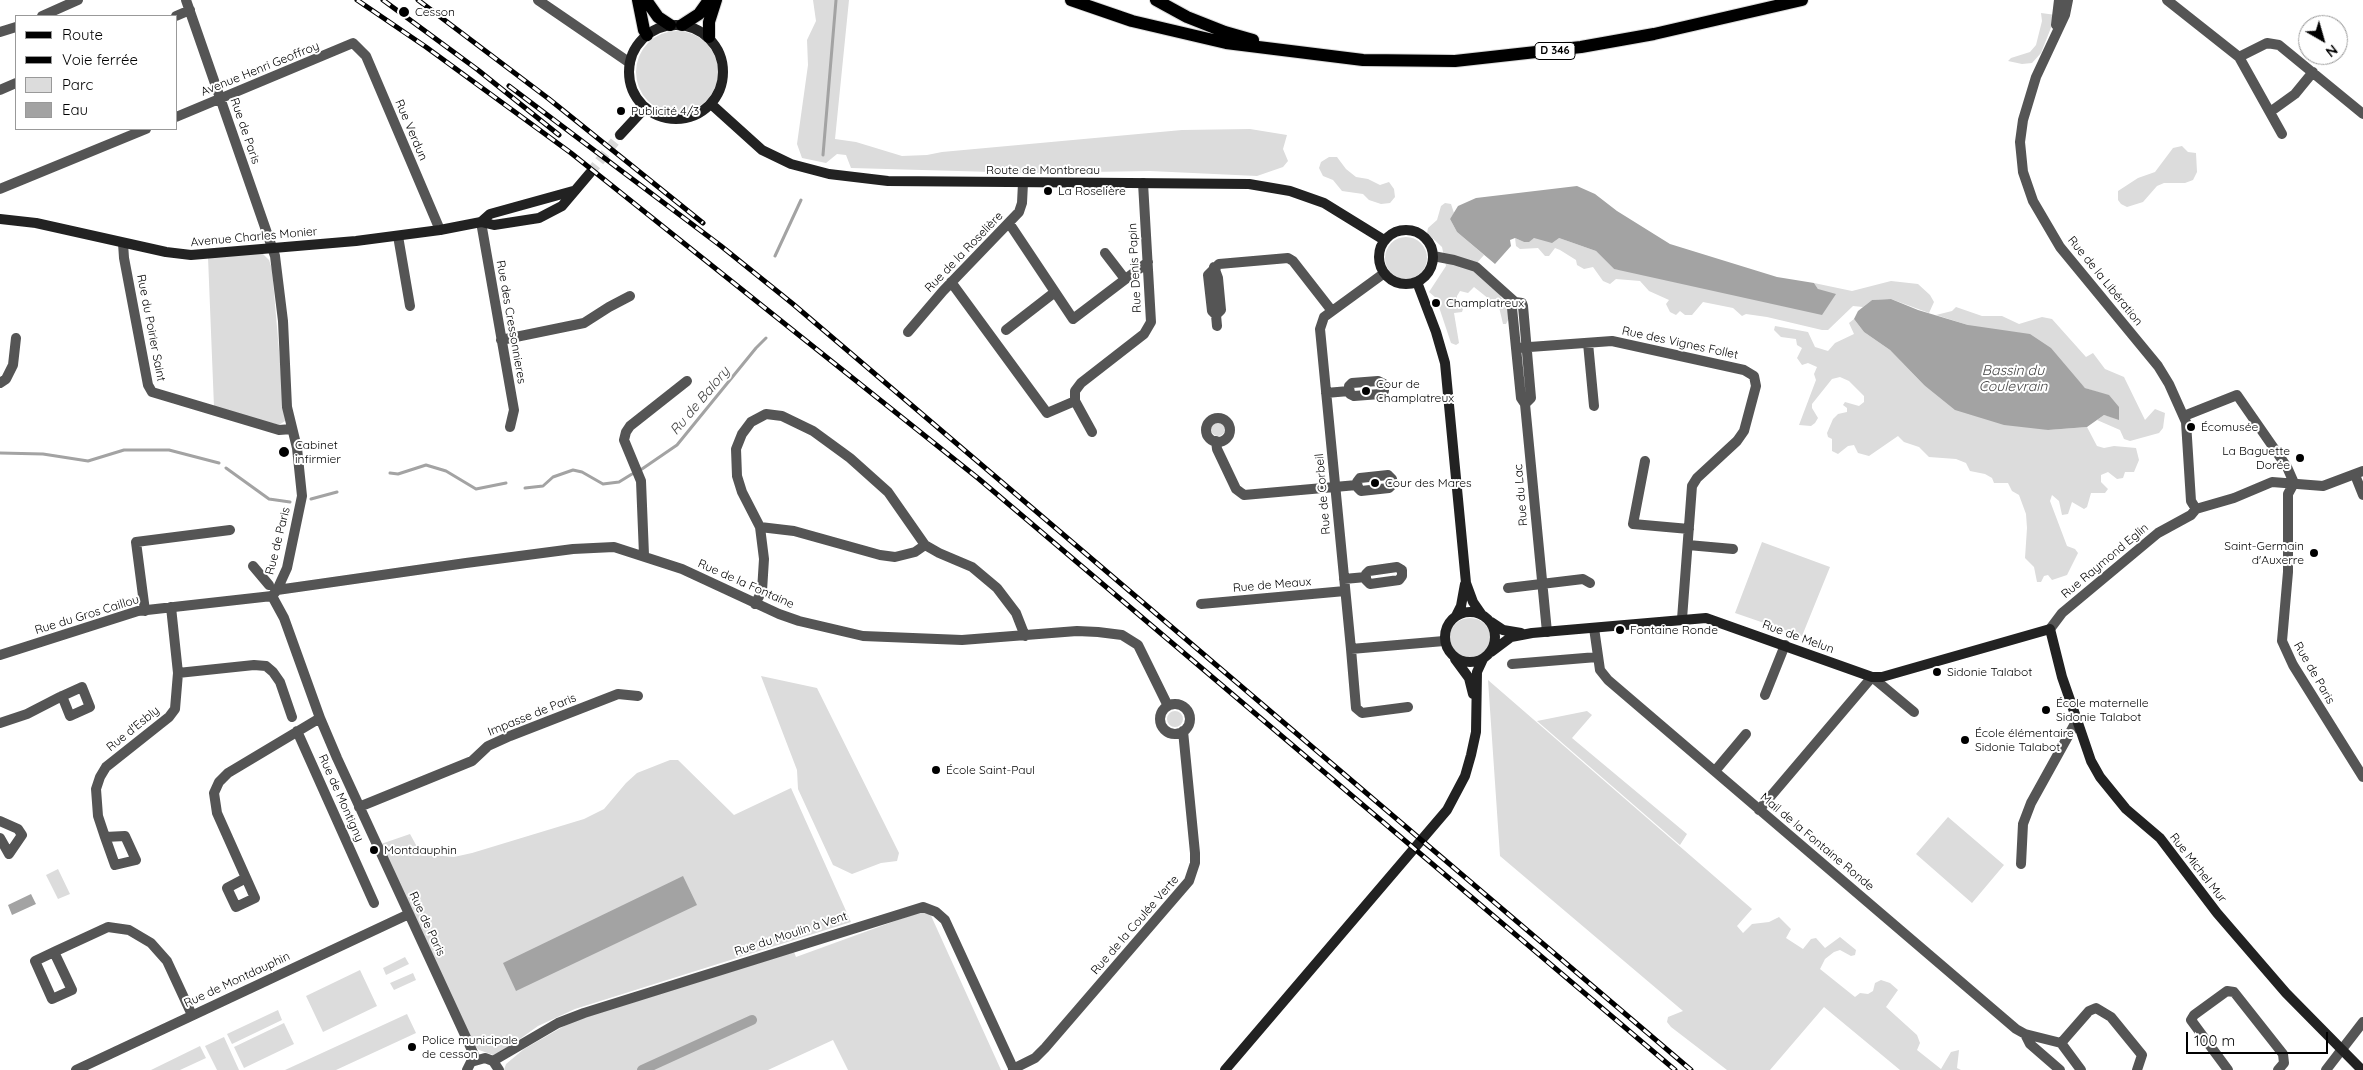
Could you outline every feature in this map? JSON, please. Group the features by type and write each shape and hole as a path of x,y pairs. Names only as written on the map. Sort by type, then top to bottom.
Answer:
{"main road":[{"path":"638,0 644,30 647,35"},
{"path":"646,0 658,17 676,25 699,14 709,0"},
{"path":"709,37 709,22 716,0"},
{"name":"D 346","path":"1071,0 1132,21 1226,43 1363,60 1446,61 1516,56 1581,47 1654,34 1802,0"},
{"path":"1156,0 1187,17 1225,32 1304,53"}],"street":[{"path":"44,15 78,0"},
{"name":"Rue de Paris","path":"186,0 275,256 282,313 287,407 299,460 302,496 287,568 273,590 320,718 359,807 476,1059"},
{"path":"538,0 630,63"},
{"path":"2055,36 2059,0"},
{"name":"Rue de la Libération","path":"2068,0 2065,15 2036,77 2021,132 2021,159 2028,187 2039,213 2060,247 2158,366 2184,416 2187,431 2191,501 2196,509"},
{"path":"2167,0 2240,57 2282,134"},
{"path":"178,15 190,10"},
{"path":"676,25 696,29 709,37 718,49 723,63 724,78 720,92 711,104 700,113 686,118 672,119 657,116 645,108 631,87 629,75 633,52 647,35 676,25"},
{"path":"0,32 15,27"},
{"name":"Avenue Henri Geoffroy","path":"178,115 352,43"},
{"name":"Rue Verdun","path":"352,43 366,56 440,230"},
{"path":"2240,57 2267,43 2279,45 2363,114"},
{"path":"2270,112 2296,94 2313,72"},
{"path":"0,90 15,83"},
{"name":"Route de Montbreau","path":"711,104 762,150 791,164 829,174 888,181 1249,184 1290,191 1324,203 1384,240"},
{"path":"620,135 645,108"},
{"path":"0,188 144,130"},
{"name":"Avenue Charles Monier","path":"0,219 36,223 123,243 191,255 398,236 481,222 494,225 539,218 562,206 590,172"},
{"name":"Rue de la Roselière","path":"908,332 951,282 1019,212 1022,203 1023,183"},
{"name":"Rue Denis Papin","path":"1075,400 1075,392 1081,383 1144,334 1151,322 1143,183"},
{"name":"Avenue Charles Monier","path":"481,222 490,214 573,191"},
{"name":"Rue des Cressonnieres","path":"481,222 514,410 510,427"},
{"path":"1009,223 1072,319 1148,262"},
{"path":"1397,231 1412,231 1425,238 1432,250 1433,256 1430,269 1417,282 1402,285 1388,279 1383,274 1378,257 1384,240 1397,231"},
{"path":"398,236 410,306"},
{"name":"Rue du Poirier Saint","path":"123,243 124,258 148,385 152,392 279,430 292,429"},
{"path":"1105,253 1125,279"},
{"name":"Rue du Lac","path":"1433,256 1476,267 1515,302 1522,303 1531,398 1525,404"},
{"path":"1217,326 1216,315 1212,311 1208,274 1219,264 1288,258 1294,261 1332,312"},
{"name":"Rue de Corbeil","path":"1383,274 1324,317 1320,329 1356,708 1362,713 1408,707"},
{"path":"951,282 1047,414 1075,400 1092,432"},
{"path":"1226,1070 1438,821 1465,776 1476,732 1478,672 1495,638 1492,624 1473,602 1466,583 1444,363 1436,332 1417,282"},
{"path":"1006,330 1055,292"},
{"path":"501,340 584,323 608,307 630,296"},
{"name":"Rue du Lac","path":"1515,302 1512,308 1521,398 1525,404 1547,632"},
{"path":"0,383 6,379 13,365 16,338"},
{"name":"Rue des Vignes Follet","path":"1516,348 1612,341 1744,370 1754,376 1756,386 1744,431 1737,441 1692,486 1682,619"},
{"path":"1588,343 1594,406"},
{"path":"644,555 641,481 624,440 630,426 686,381"},
{"path":"1326,393 1349,391"},
{"path":"2184,416 2237,395 2287,467 2294,483"},
{"path":"755,604 762,591 764,559 760,527 742,492 737,476 736,449 742,434 751,422 766,414 782,416 813,431 850,458 888,492 925,545 939,554 972,567 997,588 1016,613 1025,636"},
{"path":"1216,441 1217,449 1236,489 1244,495 1357,485"},
{"path":"1645,460 1633,524 1689,529"},
{"path":"2359,473 2363,495"},
{"name":"Rue Raymond Eglin","path":"2050,628 2062,613 2158,532 2192,515 2196,509 2234,498 2272,482 2323,486 2359,473"},
{"name":"Rue de Paris","path":"2294,483 2288,494 2288,589 2282,641 2293,664 2363,776"},
{"path":"760,527 794,530 880,555 895,557 915,552 925,545"},
{"path":"145,610 136,542 230,530"},
{"path":"1688,545 1733,549"},
{"name":"Rue de la Fontaine","path":"273,590 603,546 614,547 644,555 724,587 755,604 799,621 863,636 962,640 1091,632 1128,637 1138,645 1168,706"},
{"path":"253,566 273,590"},
{"path":"1344,579 1366,577"},
{"path":"1508,588 1583,579 1590,583"},
{"path":"1466,583 1461,606 1456,616 1447,626 1444,641 1450,654 1469,678 1473,689 1476,732"},
{"name":"Rue du Gros Caillou","path":"0,655 145,610 273,590"},
{"name":"Rue de Meaux","path":"1201,604 1345,590"},
{"name":"Rue d'Esbly","path":"104,837 96,800 96,789 100,777 117,758 169,717 177,701 178,673 171,607"},
{"path":"1456,616 1469,612 1485,617"},
{"name":"Rue de Melun","path":"1485,617 1503,630 1532,633"},
{"name":"Rue de Melun","path":"1487,655 1501,642 1511,637 1532,633 1706,618 1872,677 1882,677 2050,628"},
{"name":"Mail de la Fontaine Ronde","path":"1594,628 1600,670 1608,680 2016,1029 2025,1034 2061,1043"},
{"name":"Rue Michel Mur","path":"2050,628 2062,677 2091,761 2100,777 2126,810 2160,838 2217,913 2286,993 2362,1070"},
{"path":"1351,649 1444,641"},
{"path":"1765,695 1785,645"},
{"path":"1450,654 1462,662 1470,663 1487,655"},
{"path":"1512,664 1597,657"},
{"path":"178,673 254,665 266,666 280,682 292,717"},
{"path":"1759,810 1872,677 1914,712"},
{"name":"Impasse de Paris","path":"359,807 472,761 488,746 510,736 618,694 638,696"},
{"path":"0,723 27,714 62,696"},
{"path":"1168,706 1161,714 1162,728 1170,733 1183,731"},
{"name":"Rue de la Coulée Verte","path":"1013,1069 1035,1058 1045,1048 1190,881 1195,863 1195,853 1183,731 1190,720 1188,712 1181,706 1168,706"},
{"path":"246,878 217,813 214,793 219,782 228,773 297,730 320,718"},
{"path":"2021,864 2023,824 2031,803 2071,727 2077,720"},
{"name":"Rue de Montigny","path":"297,730 374,903"},
{"path":"1715,771 1746,734"},
{"path":"0,821 18,829 22,835 10,854 0,838"},
{"name":"Rue du Moulin à Vent","path":"493,1061 558,1023 584,1013 923,907 936,912 945,920 1013,1069"},
{"name":"Rue de Montdauphin","path":"76,1070 408,914"},
{"path":"54,952 108,927 129,930 151,943 167,961 192,1015"},
{"path":"2228,1070 2191,1020 2194,1014 2227,991 2234,992 2283,1054 2284,1063 2278,1070"},
{"path":"2081,1070 2061,1043 2089,1011 2096,1008 2110,1017 2142,1055 2137,1070"},
{"path":"2326,1070 2341,1048 2363,1022"},
{"path":"2025,1034 2030,1044 2060,1070"},
{"path":"467,1070 476,1059 485,1058 493,1061 500,1070"}],"green space":[{"path":"813,0 849,0 835,139 856,142 902,156 1182,130 1250,129 1287,135 1283,149 1288,161 1283,167 1257,176 1150,171 1029,173 851,168 846,155 837,154 826,163 802,158 797,144 808,65 807,40 816,21"},
{"path":"2041,13 2056,15 2041,53 2032,63 2022,64 2008,61 2011,58 2030,52 2036,45 2042,21"},
{"path":"669,31 685,31 700,38 711,49 718,64 715,88 706,101 685,113 669,113 654,106 643,95 636,80 636,64 643,49 654,38"},
{"path":"2182,146 2188,152 2196,153 2197,172 2193,180 2185,183 2164,183 2157,186 2143,202 2127,207 2121,204 2118,200 2118,191 2138,178 2155,172 2173,148"},
{"path":"1329,157 1337,157 1346,169 1356,177 1368,179 1380,185 1389,182 1394,189 1395,197 1390,203 1381,204 1369,200 1363,194 1342,191 1333,180 1323,176 1319,168 1321,162"},
{"path":"1445,203 1451,204 1454,213 1450,219 1457,232 1484,255 1476,264 1499,293 1508,311 1508,320 1506,324 1503,324 1499,307 1474,287 1468,293 1460,291 1457,296 1457,303 1461,304 1463,309 1462,312 1454,313 1459,343 1456,345 1451,343 1436,298 1429,292 1446,266 1442,247 1427,233 1428,228 1437,220 1441,206"},
{"path":"1406,237 1421,243 1427,258 1421,273 1406,279 1391,273 1385,258 1391,243"},
{"path":"1515,238 1524,242 1534,238 1559,238 1596,251 1614,269 1818,289 1814,283 1852,291 1891,281 1918,284 1930,295 1934,302 1929,313 1891,299 1872,300 1863,307 1853,306 1828,330 1767,317 1746,314 1742,316 1733,308 1703,302 1692,315 1685,315 1680,311 1676,315 1670,312 1666,304 1669,300 1649,291 1640,281 1616,279 1610,284 1603,281 1593,267 1584,269 1577,265 1576,260 1560,250 1555,248 1549,256 1545,256 1538,248 1520,249 1516,246"},
{"path":"262,253 269,260 272,269 285,421 279,425 214,407 208,257"},
{"path":"1956,307 1982,316 2002,316 2019,324 2042,317 2052,319 2086,357 2093,353 2105,369 2124,377 2145,420 2155,409 2165,413 2163,428 2159,433 2130,441 2124,439 2120,430 2097,420 2104,415 2119,419 2109,396 2085,388 2072,374 1968,325 1936,315 1952,311"},
{"path":"1854,319 1864,332 1890,350 1924,385 2048,430 2087,427 2097,446 2104,448 2114,446 2136,448 2139,460 2134,472 2125,472 2123,478 2117,479 2108,472 2101,475 2101,482 2108,489 2105,493 2091,493 2087,507 2084,509 2072,502 2068,514 2062,515 2059,501 2052,495 2050,501 2067,546 2075,549 2078,553 2067,575 2052,580 2048,575 2044,576 2041,582 2037,582 2034,567 2025,558 2026,514 2019,495 2012,491 2008,483 1994,483 1992,478 1985,474 1970,471 1966,463 1956,459 1929,457 1919,447 1904,442 1898,436 1869,456 1858,453 1854,445 1848,446 1838,454 1832,451 1832,439 1828,437 1827,433 1833,419 1838,414 1847,412 1847,408 1843,405 1845,402 1859,406 1864,402 1864,396 1849,381 1840,377 1832,379 1812,404 1812,408 1818,418 1815,423 1811,426 1799,425 1816,380 1814,374 1817,367 1808,363 1802,365 1797,358 1802,348 1797,345 1796,339 1781,337 1774,330 1775,326 1808,332 1815,347 1828,351 1835,343 1854,334 1849,323"},
{"path":"1215,422 1221,422 1225,429 1221,436 1215,436 1211,432 1211,426"},
{"path":"1762,542 1830,567 1802,636 1735,613"},
{"path":"1474,618 1482,621 1488,627 1491,639 1488,651 1482,657 1466,660 1458,657 1452,651 1449,635 1452,627 1458,621"},
{"path":"761,676 817,688 899,853 897,861 881,863 852,874 833,865 798,789 797,770"},
{"path":"1488,680 1752,909 1737,926 1743,933 1752,924 1769,922 1779,917 1791,929 1786,938 1803,949 1811,939 1816,938 1825,948 1840,937 1856,950 1855,955 1851,956 1840,950 1834,952 1825,959 1820,969 1855,997 1860,993 1868,994 1873,991 1875,983 1881,980 1890,983 1898,990 1886,1007 1917,1035 1920,1043 1917,1050 1941,1069 1951,1052 1959,1050 1957,1068 1961,1070 1900,1070 1824,1007 1770,1070 1727,1070 1671,1027 1667,1022 1668,1017 1683,1011 1500,856"},
{"path":"1172,711 1178,711 1183,716 1181,725 1172,727 1167,722 1167,716"},
{"path":"1587,711 1592,715 1572,738 1687,834 1680,845 1537,721"},
{"path":"670,760 678,760 734,815 791,788 851,922 575,1009 538,1026 496,1056 479,1050 474,1045 381,844 410,834 421,854 454,857 472,853 584,819 604,809 637,773"},
{"path":"1948,817 2004,865 1972,903 1916,854"},
{"path":"58,869 70,894 58,899 46,875"},
{"path":"928,909 1001,1070 848,1070 833,1040 768,1070 504,1070 506,1064 524,1049 573,1021 794,952 796,957"},
{"path":"405,957 409,964 386,975 383,968"},
{"path":"360,970 377,1006 323,1032 306,996"},
{"path":"413,973 416,980 394,990 390,983"},
{"path":"278,1010 282,1020 232,1044 227,1034"},
{"path":"407,1014 416,1033 336,1070 285,1070"},
{"path":"284,1023 294,1044 244,1068 234,1047"},
{"path":"224,1037 239,1070 217,1070 205,1046"},
{"path":"200,1046 206,1058 180,1070 151,1070"}],"water":[{"path":"1577,186 1595,194 1617,211 1670,244 1777,277 1814,283 1818,289 1836,294 1822,315 1614,269 1596,251 1559,238 1552,243 1534,238 1529,242 1515,238 1510,240 1511,246 1495,264 1457,232 1450,219 1458,206 1476,198"},
{"name":"Bassin du Coulevrain","path":"1891,299 1918,310 1968,325 2030,334 2051,348 2085,388 2109,395 2119,407 2119,420 2104,415 2087,427 2048,430 2004,425 1955,410 1924,385 1890,350 1864,332 1854,319 1858,311 1872,300"},
{"path":"683,876 697,905 516,991 503,963"},
{"path":"31,894 36,904 12,915 8,905"}],"waterway":[{"name":"Ru de Balory","path":"823,155 836,0"},
{"name":"Ru de Balory","path":"775,256 801,200"},
{"name":"Ru de Balory","path":"642,469 677,445 766,338"},
{"name":"Ru de Balory","path":"0,453 43,454 88,461 124,450 169,450 219,463"},
{"name":"Ru de Balory","path":"390,473 398,474 426,465 446,471 476,489 506,483"},
{"name":"Ru de Balory","path":"226,468 269,499 290,502"},
{"name":"Ru de Balory","path":"525,488 543,486 553,477 573,470 582,472 603,484 619,482 632,474"},
{"name":"Ru de Balory","path":"311,499 337,492"},
{"path":"642,1070 752,1020"}],"tunnel":[{"path":"590,173 620,135"}],"railway":[{"path":"357,0 426,47 571,153 979,479 1675,1070"},
{"path":"383,0 478,70 559,135"},
{"path":"418,0 549,99 703,223"},
{"path":"509,86 721,246 793,304 1691,1070"}],"place":[{"name":"Cesson","path":"404,12"},
{"name":"Publicité 4/3","path":"621,111"},
{"name":"La Roselière","path":"1048,191"},
{"name":"Champlatreux","path":"1436,303"},
{"name":"Cour de Champlatreux","path":"1366,391"},
{"name":"Écomusée","path":"2191,427"},
{"name":"Cabinet infirmier","path":"284,452"},
{"name":"La Baguette Dorée","path":"2300,458"},
{"name":"Cour des Mares","path":"1375,483"},
{"name":"Saint-Germain d'Auxerre","path":"2314,553"},
{"name":"Fontaine Ronde","path":"1620,630"},
{"name":"Sidonie Talabot","path":"1937,672"},
{"name":"École maternelle Sidonie Talabot","path":"2046,710"},
{"name":"École élémentaire Sidonie Talabot","path":"1965,740"},
{"name":"École Saint-Paul","path":"936,770"},
{"name":"Montdauphin","path":"374,850"},
{"name":"Police municipale de cesson","path":"412,1047"}]}
